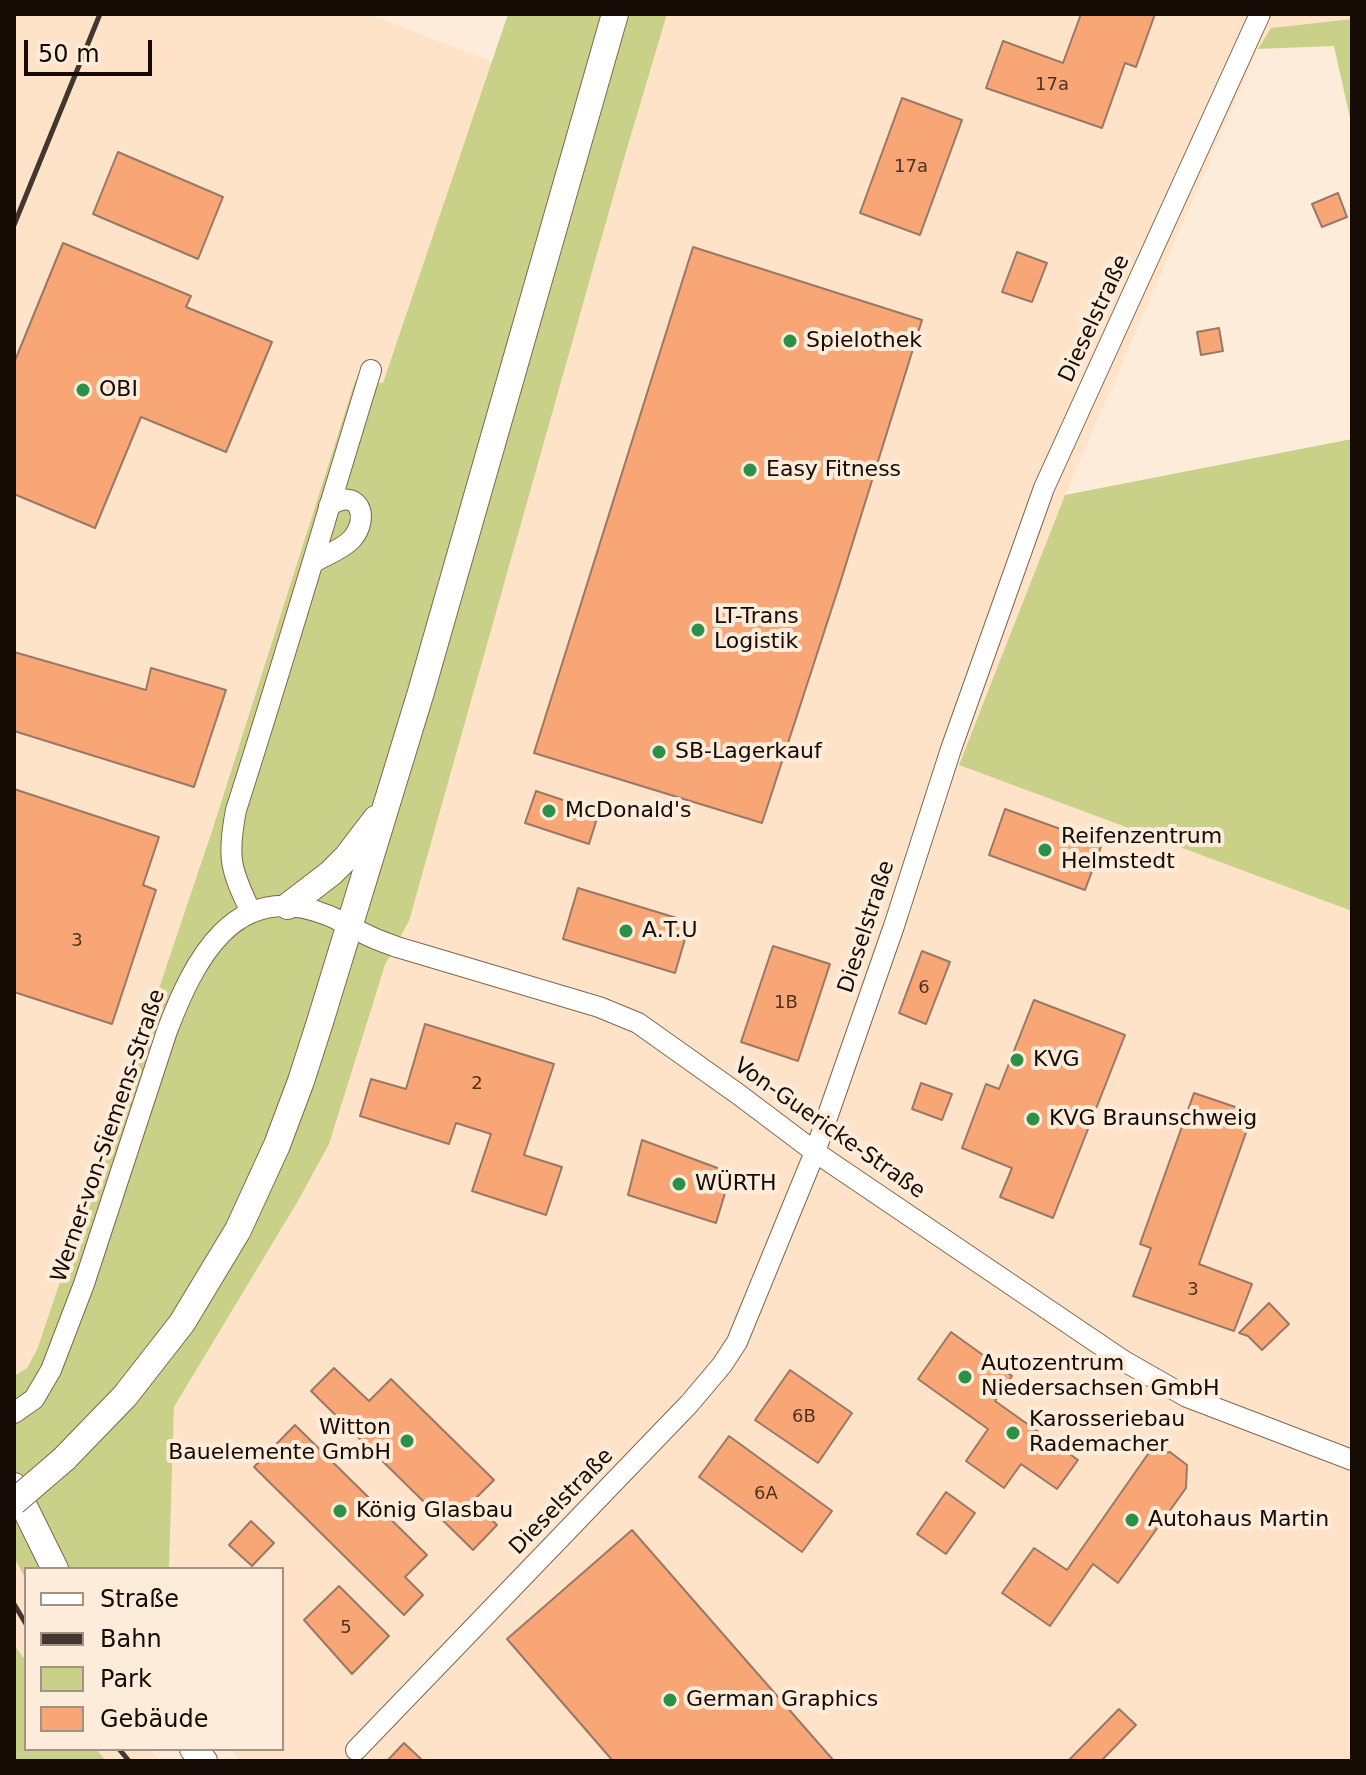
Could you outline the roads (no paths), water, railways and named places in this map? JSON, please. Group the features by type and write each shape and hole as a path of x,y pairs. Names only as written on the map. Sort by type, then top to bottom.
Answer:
{"main road":[{"path":"14,1502 64,1459 125,1396 182,1323 238,1230 277,1145 388,804 615,14"},
{"path":"288,906 347,857 388,804"},
{"path":"14,1486 54,1567"}],"street":[{"name":"Dieselstraße","path":"356,1750 689,1404 737,1342 815,1152 894,926 951,749 1044,488 1260,14"},
{"path":"251,912 233,868 230,841 236,810 371,370"},
{"path":"314,562 350,542 362,515 358,504 349,499 339,499 329,506"},
{"name":"Von-Guericke-Straße","path":"251,912 288,906 324,913 397,947 621,1015 658,1036 815,1152 1124,1361 1187,1397 1352,1460"},
{"name":"Werner-von-Siemens-Straße","path":"14,1413 34,1399 56,1358 84,1284 179,1000 190,977 219,935 251,912"}],"railway":[{"path":"14,225 100,14"},
{"path":"14,1604 24,1621"},
{"path":"121,1751 129,1761"}],"place":[{"name":"Spielothek","path":"790,341"},
{"name":"OBI","path":"83,390"},
{"name":"Easy Fitness","path":"750,470"},
{"name":"LT-Trans Logistik","path":"698,630"},
{"name":"SB-Lagerkauf","path":"659,752"},
{"name":"McDonald's","path":"549,811"},
{"name":"Reifenzentrum Helmstedt","path":"1045,850"},
{"name":"A.T.U","path":"626,931"},
{"name":"KVG","path":"1017,1060"},
{"name":"KVG Braunschweig","path":"1033,1119"},
{"name":"WÜRTH","path":"679,1184"},
{"name":"Autozentrum Niedersachsen GmbH","path":"965,1377"},
{"name":"Karosseriebau Rademacher","path":"1013,1433"},
{"name":"Witton Bauelemente GmbH","path":"407,1441"},
{"name":"König Glasbau","path":"340,1511"},
{"name":"Autohaus Martin","path":"1132,1520"},
{"name":"German Graphics","path":"670,1700"}]}
